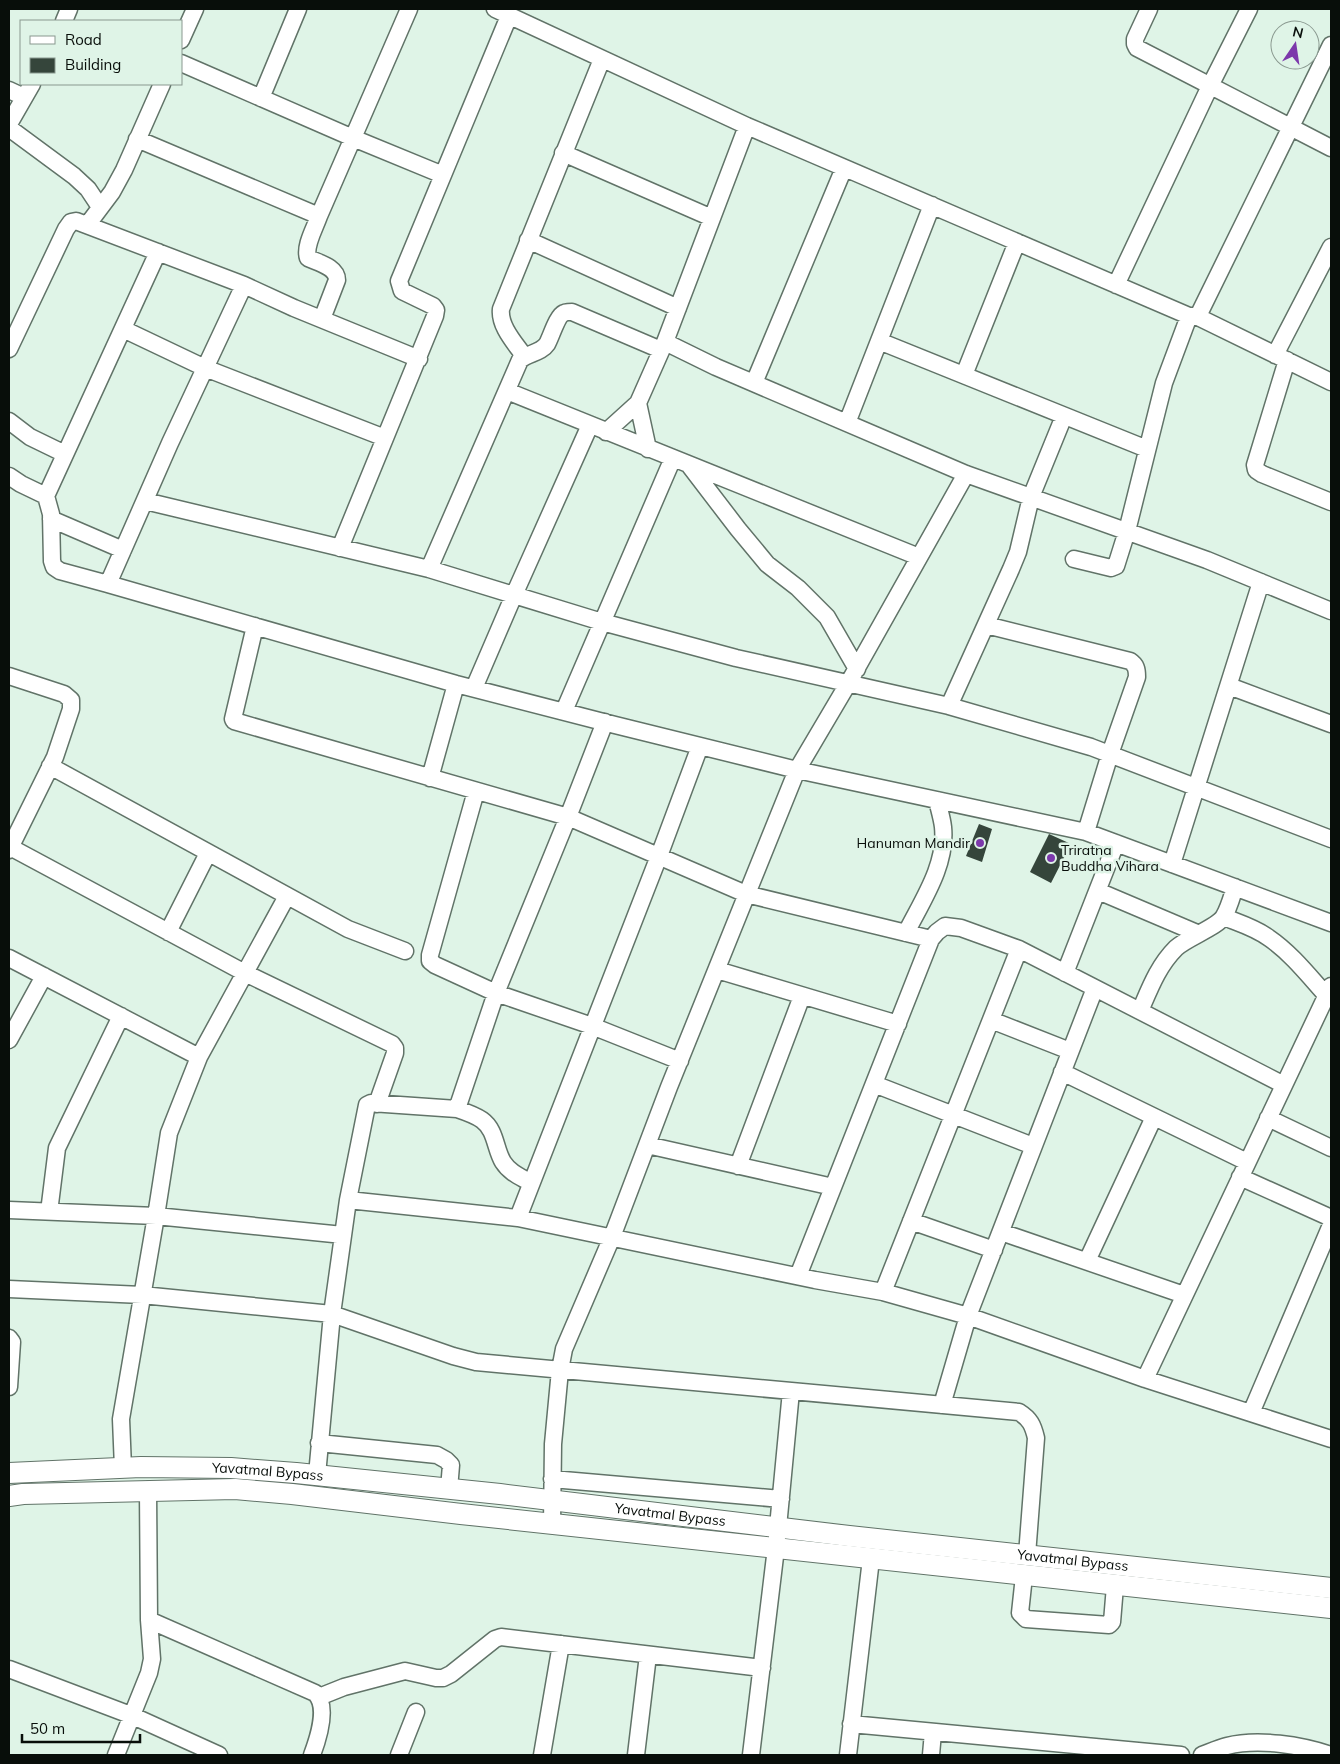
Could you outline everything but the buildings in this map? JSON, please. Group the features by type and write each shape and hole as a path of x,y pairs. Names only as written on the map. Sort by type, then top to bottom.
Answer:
{"main road":[{"name":"Yavatmal Bypass","path":"9,1473 122,1468 231,1468 317,1475 778,1528 1331,1588"},
{"name":"Yavatmal Bypass","path":"9,1496 148,1490 235,1489 1331,1608"}],"street":[{"path":"182,38 195,9"},
{"path":"261,98 298,9"},
{"path":"322,319 337,280 337,275 334,271 308,258 307,255 319,216 409,9"},
{"path":"1149,9 1135,38 1135,44 1138,48 1331,148"},
{"path":"1116,285 1210,86 1249,9"},
{"path":"340,548 435,316 436,310 433,306 402,291 398,281 443,175 502,12 747,126 1192,316 1331,382"},
{"path":"1074,559 1111,568 1114,567 1127,531 1168,369 1192,316 1200,312 1331,45"},
{"path":"524,356 503,322 500,315 501,309 602,59"},
{"path":"182,63 443,175"},
{"path":"88,224 112,192 124,170 162,85"},
{"path":"9,90 28,90 9,124"},
{"path":"606,432 638,403 678,308 747,126"},
{"path":"9,128 74,176 88,189 100,207"},
{"path":"137,139 319,216"},
{"path":"564,153 712,218"},
{"path":"754,383 844,168"},
{"path":"847,423 932,205"},
{"path":"9,349 66,229 71,222 76,221 244,285 419,359"},
{"path":"528,240 678,308"},
{"path":"964,375 1017,242"},
{"path":"1331,247 1281,357 1255,465 1256,470 1262,474 1331,502"},
{"path":"158,252 46,496 51,520 52,561 54,567 60,571 456,684 605,722 797,770 1086,832 1331,923"},
{"path":"108,584 244,285"},
{"path":"429,569 520,360 524,356 542,350 561,316 565,312 572,312 754,383 966,474 1207,560 1331,611"},
{"path":"123,329 205,368 385,438"},
{"path":"879,341 1147,449"},
{"path":"507,391 918,557"},
{"path":"638,403 648,449"},
{"path":"949,706 1018,552 1031,497 1064,416"},
{"path":"474,688 590,425"},
{"path":"10,426 66,454"},
{"path":"564,711 673,458"},
{"path":"689,465 767,564 803,593 827,617 853,676"},
{"path":"552,1524 552,1479 560,1370 564,1349 612,1237 746,894 797,770 853,676 966,474"},
{"path":"9,476 46,496"},
{"path":"145,501 429,569 602,622 736,658 853,676 1091,747 1331,839"},
{"path":"51,520 123,550"},
{"path":"1172,864 1261,582"},
{"path":"986,625 1130,661 1137,670 1137,677 1110,754 1086,832"},
{"path":"256,626 234,721 568,817 746,894 931,939"},
{"path":"9,676 64,694 71,700 71,710 50,766 10,848 245,973 392,1044 395,1048 395,1053 377,1104"},
{"path":"430,778 456,684"},
{"path":"1229,686 1331,724"},
{"path":"457,1109 496,993 605,722"},
{"path":"518,1218 700,746"},
{"path":"50,766 348,929 405,952"},
{"path":"476,791 430,955 430,961 496,993 592,1026 680,1061"},
{"path":"906,933 934,878 941,854 943,828 937,800"},
{"path":"1065,972 1116,843"},
{"path":"168,932 208,853"},
{"path":"1140,1011 1154,976 1163,963 1178,947 1224,917 1235,887"},
{"path":"1098,891 1197,933"},
{"path":"122,1468 121,1420 156,1216 168,1133 199,1057 287,896"},
{"path":"1145,1379 1329,991 1271,938 1224,917"},
{"path":"798,1276 931,939 945,926 951,926 1019,949 1284,1085"},
{"path":"883,1292 1019,949"},
{"path":"9,958 199,1057"},
{"path":"717,970 898,1024"},
{"path":"9,1040 44,976"},
{"path":"942,1405 968,1316 1094,988"},
{"path":"738,1166 802,996"},
{"path":"49,1212 57,1148 121,1016"},
{"path":"991,1020 1070,1051"},
{"path":"1062,1072 1248,1162"},
{"path":"874,1084 1034,1146"},
{"path":"317,1475 332,1314 348,1200 366,1105 371,1103 457,1109 483,1120 490,1128 502,1160 507,1167 531,1182"},
{"path":"1087,1262 1154,1117"},
{"path":"1268,1118 1331,1148"},
{"path":"647,1146 833,1187"},
{"path":"1240,1178 1331,1218"},
{"path":"348,1200 518,1218 883,1292 968,1316 1145,1379 1331,1439"},
{"path":"9,1210 156,1216 343,1235"},
{"path":"912,1220 994,1250"},
{"path":"1251,1413 1331,1225"},
{"path":"1000,1232 1184,1295"},
{"path":"9,1289 142,1295 332,1314 453,1356 476,1362 1019,1412 1028,1418 1033,1426 1036,1438 1027,1555"},
{"path":"9,1338 12,1342 9,1387"},
{"path":"751,1755 776,1548 791,1391"},
{"path":"319,1443 437,1455 446,1460 450,1465 449,1489"},
{"path":"552,1479 780,1499"},
{"path":"116,1755 133,1716 152,1660 149,1620 148,1490"},
{"path":"848,1755 871,1559"},
{"path":"1024,1576 1020,1613 1026,1619 1109,1625 1112,1622 1116,1586"},
{"path":"149,1620 315,1693 319,1697 322,1709 316,1744 312,1755"},
{"path":"319,1697 338,1689 405,1671 429,1678 443,1678 451,1674 495,1639 501,1637 762,1668"},
{"path":"542,1755 561,1644"},
{"path":"636,1755 648,1655"},
{"path":"9,1668 133,1716 219,1755"},
{"path":"399,1755 416,1712"},
{"path":"851,1724 933,1732 1083,1751 1181,1755"},
{"path":"931,1755 933,1732"},
{"path":"1202,1755 1227,1746 1246,1743 1292,1746 1331,1755"}],"place":[{"name":"Hanuman Mandir","path":"980,843"},
{"name":"Triratna Buddha Vihara","path":"1051,858"}]}
